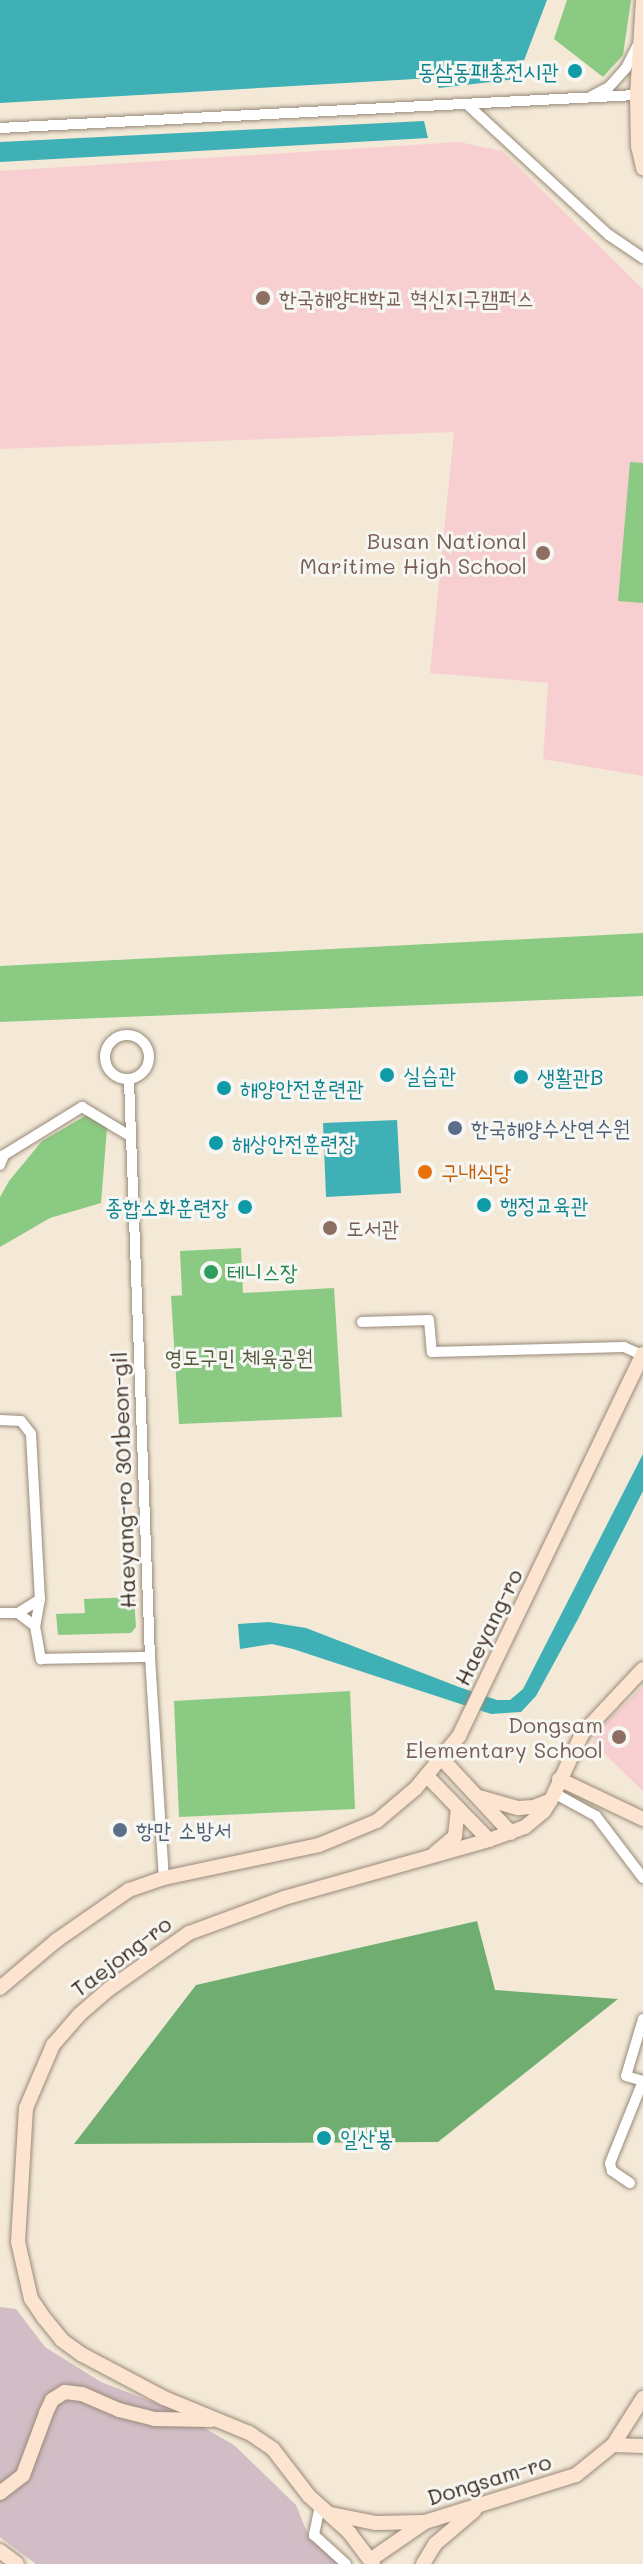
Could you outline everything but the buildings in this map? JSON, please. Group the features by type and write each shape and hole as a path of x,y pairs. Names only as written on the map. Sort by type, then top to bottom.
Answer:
{"main road":[{"path":"643,0 638,146 643,168"},
{"name":"Haeyang-ro","path":"0,1988 100,1908 129,1890 164,1878 319,1845 377,1821 427,1776 459,1736 643,1354"},
{"name":"Taejong-ro","path":"371,2562 273,2449 249,2433 164,2398 72,2347 31,2299 18,2242 26,2108 53,2045 79,2015 189,1933 284,1898 525,1827 555,1791 582,1734 643,1669"},
{"path":"442,1759 511,1833"},
{"path":"427,1776 489,1840"},
{"path":"476,1796 518,1808 534,1807 555,1791 643,1819"},
{"path":"431,1855 455,1836 458,1808"},
{"path":"0,2493 23,2475 52,2400 65,2392 82,2394 119,2410 154,2419 220,2421"},
{"path":"154,2419 164,2398"},
{"name":"Dongsam-ro","path":"371,2562 425,2522 576,2475 613,2445 643,2398"},
{"path":"613,2445 643,2446"},
{"path":"423,2564 435,2544 481,2505"},
{"path":"324,2510 376,2523 425,2522"},
{"path":"0,2551 17,2564"}],"street":[{"path":"586,100 609,87 626,68 640,38"},
{"path":"0,128 640,98"},
{"path":"469,106 609,235 643,258"},
{"path":"126,1035 145,1045 149,1059 143,1073 129,1080 110,1072 104,1059 112,1040 126,1035"},
{"name":"Haeyang-ro 301beon-gil","path":"129,1080 150,1657 164,1878"},
{"path":"0,1165 4,1155 82,1107 130,1136"},
{"path":"362,1322 429,1320 432,1352 624,1347 643,1354"},
{"path":"0,1420 21,1421 31,1434 40,1599 35,1626"},
{"path":"0,1613 18,1613 40,1599"},
{"path":"18,1613 35,1626 40,1637 41,1659 150,1657"},
{"path":"555,1791 596,1816 643,1878"},
{"path":"630,2183 612,2171 610,2163 643,2081 626,2076 643,2019"},
{"path":"324,2510 314,2535 346,2564"}],"shaded area":[{"name":"한국해양대학교 혁신지구캠퍼스","path":"459,142 502,151 643,289 643,776 543,759 548,683 430,673 454,432 0,449 0,171"},
{"name":"Dongsam Elementary School","path":"643,1686 643,1791 593,1743 597,1731"},
{"path":"0,2307 16,2309 45,2347 101,2382 171,2409 234,2445 296,2505 307,2532 338,2564 36,2564 0,2537"}],"green space":[{"path":"567,0 631,0 623,55 603,77 554,39"},
{"path":"630,462 643,463 643,603 618,601"},
{"path":"643,933 643,996 0,1022 0,966"},
{"path":"92,1112 107,1128 101,1203 50,1218 0,1247 0,1197 9,1181 42,1141"},
{"name":"영도구민 체육공원","path":"241,1248 243,1293 334,1288 342,1417 179,1424 171,1296 186,1295 182,1295 180,1251"},
{"path":"134,1597 136,1627 131,1633 58,1635 56,1614 85,1613 84,1599"},
{"path":"350,1691 355,1809 179,1817 174,1701"},
{"path":"477,1921 495,1990 618,1999 438,2142 74,2144 196,1985"}],"water":[{"path":"0,0 547,0 517,79 439,88 432,78 0,103"},
{"path":"424,121 428,138 0,162 0,142"},
{"path":"397,1120 401,1193 326,1197 323,1123"},
{"path":"643,1454 643,1491 536,1696 521,1712 491,1714 272,1644 240,1649 238,1624 269,1622 306,1628 459,1687 497,1700 510,1700 523,1689"}],"place":[{"name":"동삼동패총전시관","path":"575,71"},
{"name":"한국해양대학교 혁신지구캠퍼스","path":"263,298"},
{"name":"Busan National Maritime High School","path":"543,553"},
{"name":"실습관","path":"387,1075"},
{"name":"생활관B","path":"521,1077"},
{"name":"해양안전훈련관","path":"224,1088"},
{"name":"한국해양수산연수원","path":"455,1128"},
{"name":"해상안전훈련장","path":"216,1143"},
{"name":"구내식당","path":"425,1172"},
{"name":"행정교육관","path":"484,1205"},
{"name":"종합소화훈련장","path":"245,1207"},
{"name":"도서관","path":"330,1228"},
{"name":"테니스장","path":"211,1272"},
{"name":"Dongsam Elementary School","path":"619,1737"},
{"name":"항만 소방서","path":"120,1830"},
{"name":"일산봉","path":"324,2138"}]}
